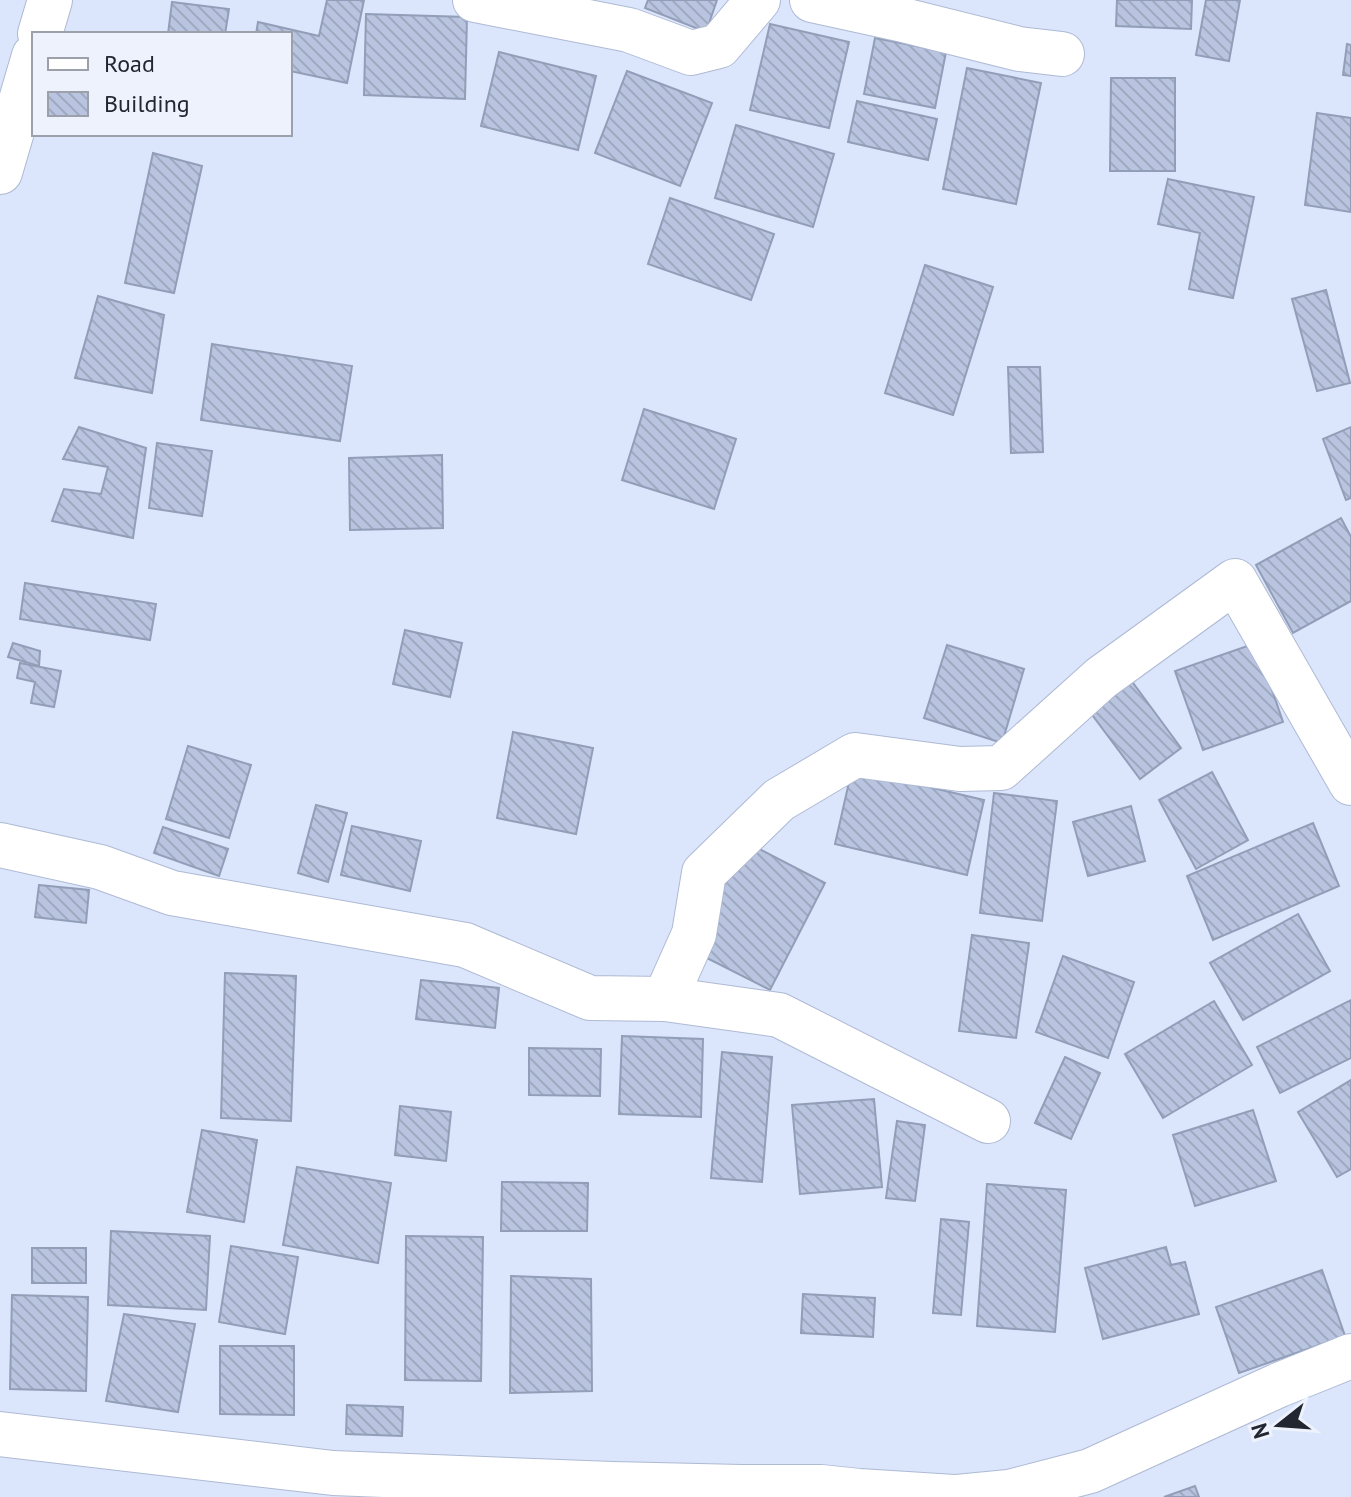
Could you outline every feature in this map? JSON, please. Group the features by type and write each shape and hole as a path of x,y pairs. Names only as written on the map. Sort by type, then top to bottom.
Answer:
{"street":[{"path":"41,32 50,0"},
{"path":"475,0 629,30 691,53 719,46 758,0"},
{"path":"812,0 1019,49 1062,54"},
{"path":"0,172 32,63"},
{"path":"665,999 694,934 704,873 779,800 855,755 960,769 1001,768 1101,678 1235,581 1351,783"},
{"path":"0,845 100,867 172,893 465,945 590,998 665,999 779,1015 988,1121"},
{"path":"0,1434 333,1473 955,1497 1009,1492 1090,1471 1279,1385 1351,1356"}],"building":[{"path":"327,0 364,0 347,83 292,71 292,32 256,32 258,22 319,36"},
{"path":"648,0 717,0 706,32 645,8"},
{"path":"1117,0 1192,0 1191,29 1116,26"},
{"path":"1206,0 1240,0 1229,61 1196,55"},
{"path":"172,2 229,9 225,32 168,32"},
{"path":"366,14 467,17 465,99 364,95"},
{"path":"770,24 849,42 829,128 750,110"},
{"path":"875,38 946,52 935,108 864,94"},
{"path":"1347,44 1351,45 1351,76 1343,75"},
{"path":"499,52 596,76 578,150 481,126"},
{"path":"967,68 1041,83 1016,204 943,189"},
{"path":"627,71 712,103 680,186 595,153"},
{"path":"1111,78 1175,78 1175,171 1110,171"},
{"path":"857,101 937,119 928,160 848,142"},
{"path":"1317,113 1351,118 1351,212 1305,205"},
{"path":"736,125 834,154 813,227 715,198"},
{"path":"153,153 202,166 174,293 125,283"},
{"path":"1168,179 1254,197 1233,298 1189,289 1200,233 1158,224"},
{"path":"670,198 774,234 751,300 648,264"},
{"path":"925,265 993,287 953,415 885,393"},
{"path":"1326,290 1350,383 1317,391 1292,299"},
{"path":"98,296 164,315 152,393 75,378"},
{"path":"212,344 352,366 340,441 201,420"},
{"path":"1008,367 1040,367 1043,452 1011,453"},
{"path":"644,409 736,439 714,509 622,480"},
{"path":"79,427 146,448 133,538 52,521 64,489 101,494 108,467 63,459"},
{"path":"1351,427 1351,498 1346,500 1323,439"},
{"path":"157,443 212,451 202,516 149,508"},
{"path":"442,455 443,528 350,530 349,458"},
{"path":"1341,518 1351,537 1351,601 1293,633 1256,565"},
{"path":"25,583 156,604 150,640 20,619"},
{"path":"405,630 462,643 450,697 393,684"},
{"path":"13,643 40,651 39,666 8,657"},
{"path":"1256,643 1283,722 1203,750 1175,671"},
{"path":"947,645 1024,669 1002,743 924,718"},
{"path":"20,663 61,671 54,707 31,703 35,682 17,678"},
{"path":"1128,676 1181,748 1140,779 1087,708"},
{"path":"513,732 593,748 576,834 497,818"},
{"path":"188,746 251,765 229,838 166,819"},
{"path":"852,769 984,800 967,875 835,844"},
{"path":"1212,772 1248,840 1196,869 1159,800"},
{"path":"994,793 1057,801 1042,921 980,913"},
{"path":"316,805 347,813 328,882 298,873"},
{"path":"1131,806 1145,861 1088,876 1073,822"},
{"path":"1313,823 1339,886 1213,940 1187,876"},
{"path":"352,826 421,841 410,891 341,875"},
{"path":"163,827 228,849 219,876 154,853"},
{"path":"746,842 825,883 770,990 691,950"},
{"path":"39,885 89,890 86,923 35,917"},
{"path":"1298,914 1330,971 1243,1020 1210,963"},
{"path":"972,935 1029,943 1016,1038 959,1031"},
{"path":"1063,956 1134,982 1108,1058 1036,1032"},
{"path":"225,973 296,976 291,1121 221,1118"},
{"path":"421,980 499,988 495,1028 416,1019"},
{"path":"1351,1000 1351,1058 1280,1093 1257,1047"},
{"path":"1214,1001 1252,1065 1163,1118 1125,1054"},
{"path":"622,1036 703,1039 701,1117 619,1114"},
{"path":"529,1048 601,1049 600,1096 529,1095"},
{"path":"722,1052 772,1057 762,1182 711,1178"},
{"path":"1065,1057 1100,1073 1071,1139 1035,1123"},
{"path":"1351,1080 1351,1169 1337,1177 1298,1112"},
{"path":"874,1099 882,1187 800,1194 792,1105"},
{"path":"400,1106 451,1112 446,1161 395,1155"},
{"path":"1253,1110 1276,1181 1195,1206 1173,1135"},
{"path":"897,1121 925,1125 915,1201 886,1198"},
{"path":"202,1130 257,1140 244,1222 187,1212"},
{"path":"297,1167 391,1183 378,1263 283,1245"},
{"path":"502,1182 588,1183 587,1231 501,1231"},
{"path":"987,1184 1066,1190 1055,1332 977,1326"},
{"path":"941,1219 969,1222 961,1315 933,1313"},
{"path":"111,1231 210,1236 206,1310 108,1305"},
{"path":"406,1236 483,1237 481,1381 405,1380"},
{"path":"231,1246 298,1257 285,1334 219,1322"},
{"path":"1166,1247 1171,1265 1185,1262 1199,1314 1103,1339 1085,1268"},
{"path":"32,1248 86,1248 86,1283 32,1283"},
{"path":"1322,1270 1345,1336 1239,1373 1216,1307"},
{"path":"511,1276 591,1279 592,1391 510,1393"},
{"path":"803,1294 875,1298 873,1337 801,1333"},
{"path":"12,1295 88,1297 86,1391 10,1389"},
{"path":"124,1314 195,1324 178,1412 106,1401"},
{"path":"220,1346 294,1346 294,1415 220,1414"},
{"path":"347,1405 403,1407 402,1436 346,1434"},
{"path":"1195,1486 1199,1497 1164,1497"}]}
